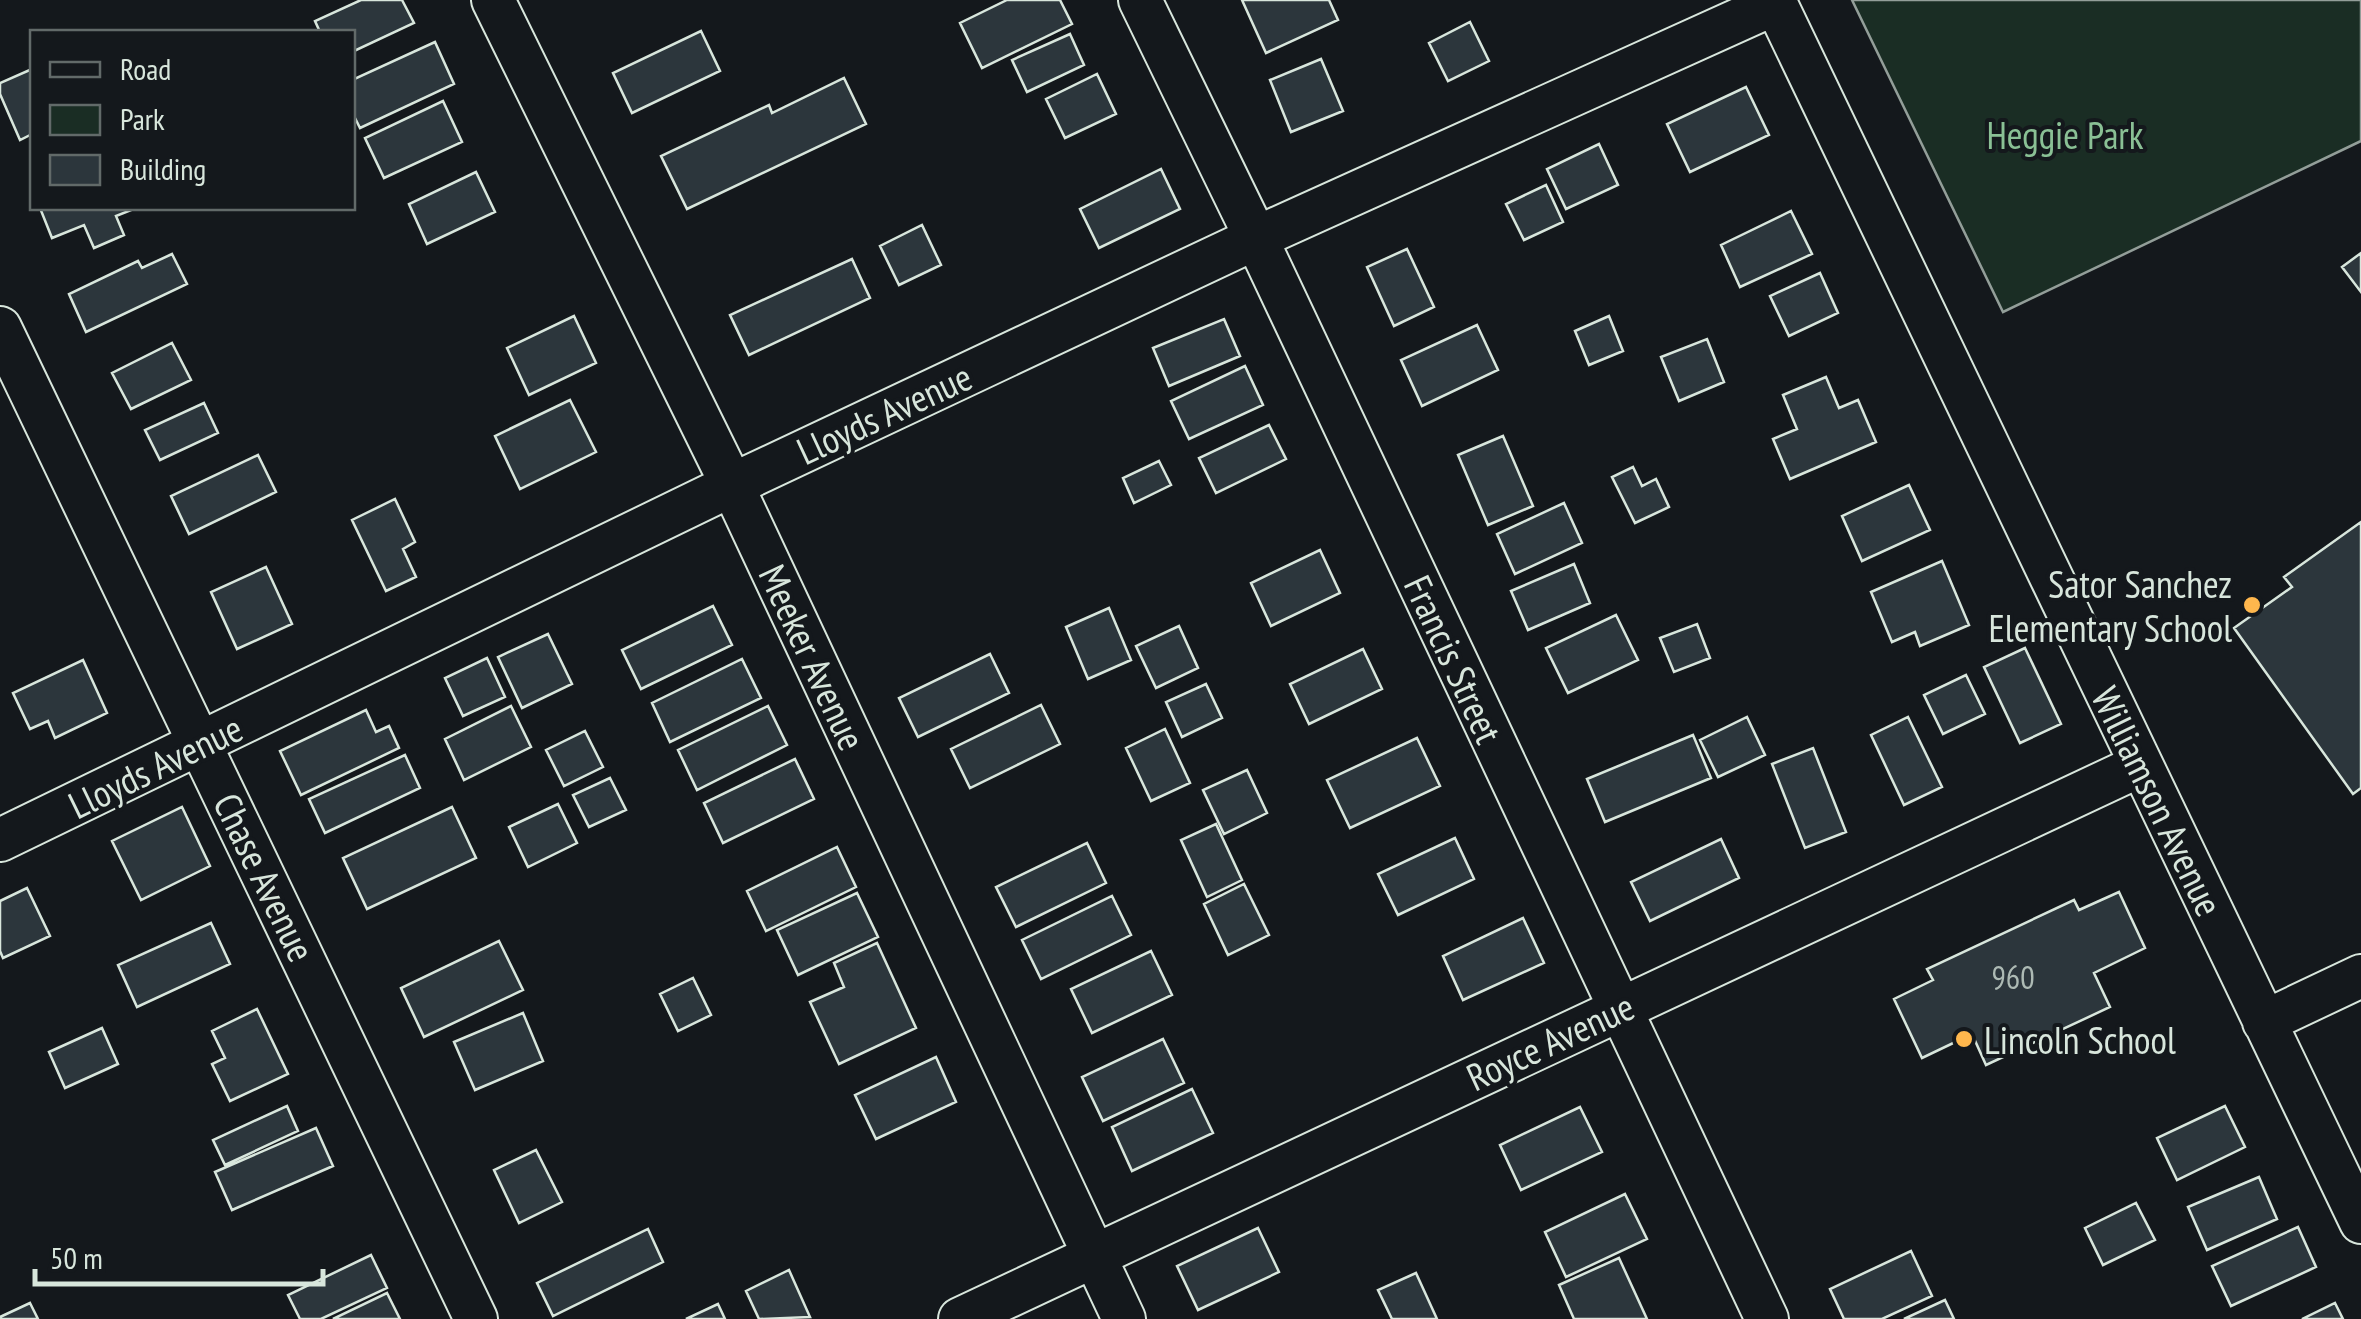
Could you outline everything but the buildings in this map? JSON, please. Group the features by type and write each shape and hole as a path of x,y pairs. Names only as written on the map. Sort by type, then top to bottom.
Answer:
{"street":[{"name":"Meeker Avenue","path":"492,0 732,485 1124,1319"},
{"name":"Francis Street","path":"1140,0 1767,1319"},
{"name":"Lloyds Avenue","path":"0,840 732,485 1256,238 1775,2"},
{"name":"Williamson Avenue","path":"1775,2 2361,1222"},
{"name":"Chase Avenue","path":"0,328 476,1319"},
{"name":"Royce Avenue","path":"960,1319 2141,765"},
{"path":"2264,1022 2361,976"}],"green space":[{"name":"Heggie Park","path":"1852,0 2361,0 2361,141 2003,312"}],"place":[{"name":"Sator Sanchez Elementary School","path":"2252,605"},
{"name":"Lincoln School","path":"1964,1039"}]}
